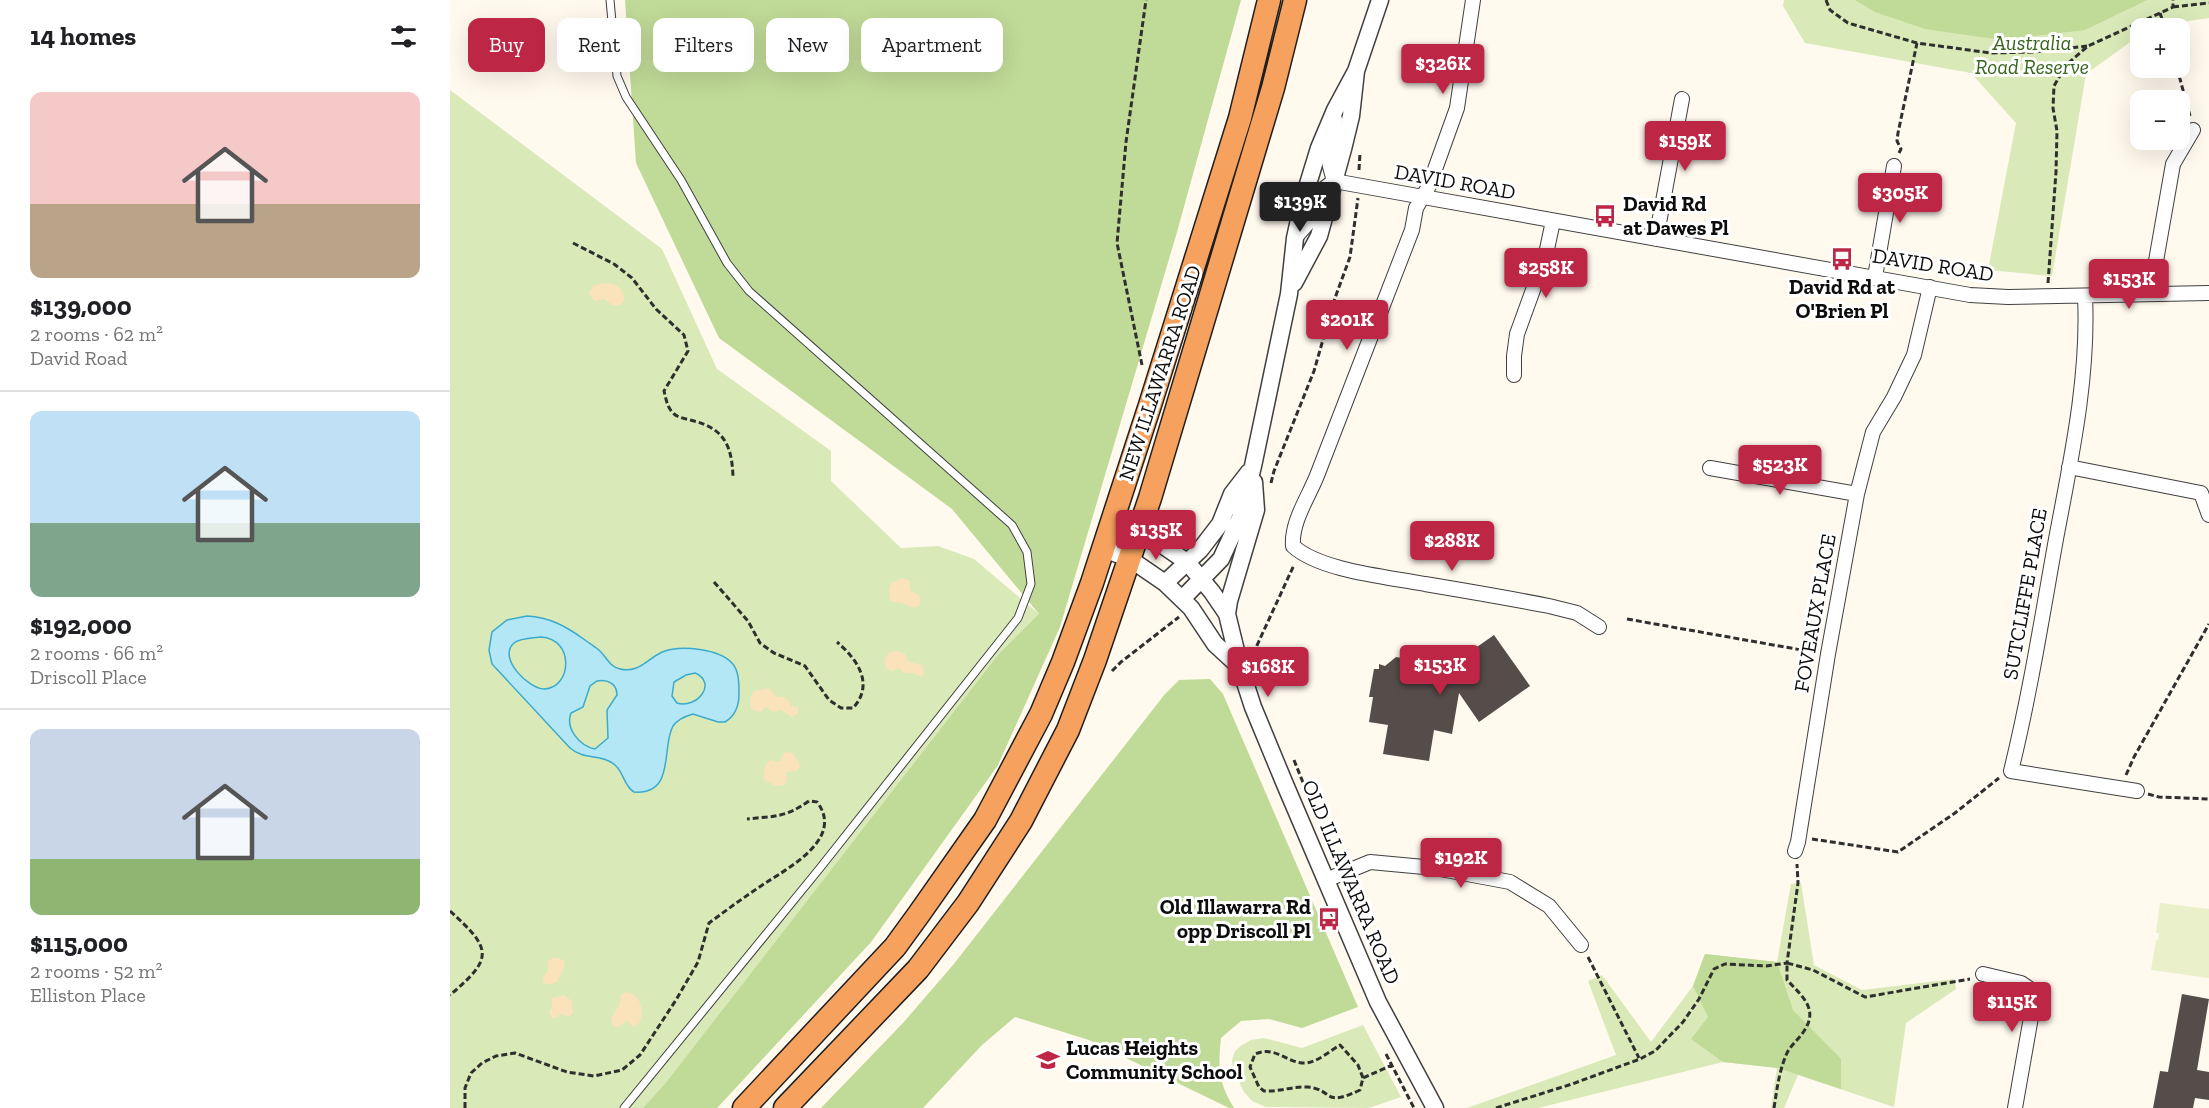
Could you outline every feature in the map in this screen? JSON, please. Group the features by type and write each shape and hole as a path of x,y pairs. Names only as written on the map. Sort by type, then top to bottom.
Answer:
{"highway":[{"name":"NEW ILLAWARRA ROAD","path":"744,1108 895,947 985,820 1041,714 1063,662 1112,524 1240,118 1269,0"},
{"name":"NEW ILLAWARRA ROAD","path":"785,1108 918,969 968,903 1020,821 1068,730 1138,535 1273,88 1295,0"}],"street":[{"name":"OLD ILLAWARRA ROAD","path":"1182,599 1221,559 1240,518 1253,466 1288,294 1295,238 1304,197 1335,110 1356,71 1380,0"},
{"path":"1473,0 1457,108 1429,186 1416,208 1412,230 1318,475 1297,521 1292,538 1293,546 1300,552 1326,563 1357,572 1549,606 1577,613 1599,627"},
{"name":"OLD ILLAWARRA ROAD","path":"1288,294 1319,236 1351,116 1356,71"},
{"path":"1656,238 1682,99"},
{"path":"1295,238 1309,222 1318,193 1334,182 1329,162 1329,147 1335,128 1335,110"},
{"path":"2156,294 2156,261 2173,164 2193,130"},
{"path":"1875,277 1894,166"},
{"name":"DAVID ROAD","path":"1334,182 1970,295 2049,297 2209,293"},
{"path":"1514,375 1517,334 1546,254 1553,221"},
{"name":"FOVEAUX PLACE","path":"1797,846 1857,494 1873,432 1894,397 1914,355 1930,287"},
{"name":"SUTCLIFFE PLACE","path":"2011,771 2024,720 2069,467 2083,375 2085,296"},
{"name":"OLD ILLAWARRA ROAD","path":"1166,583 1200,550 1220,524 1232,494 1253,466"},
{"name":"OLD ILLAWARRA ROAD","path":"1227,614 1256,510 1253,466"},
{"path":"2069,467 2201,493 2209,515"},
{"path":"1710,468 1857,494"},
{"name":"OLD ILLAWARRA ROAD","path":"1112,524 1162,545 1187,562 1227,614 1246,662 1253,706 1326,880 1378,1002 1435,1108"},
{"name":"OLD ILLAWARRA ROAD","path":"1104,549 1130,559 1166,583 1191,608 1215,644 1246,662"},
{"path":"2011,771 2137,791"},
{"path":"1326,880 1370,862 1435,868 1510,882 1549,906 1581,945"},
{"path":"1983,974 2021,983 2033,991 2033,1006 2015,1108"}],"lane":[{"path":"609,0 617,76 626,97 681,180 727,263 749,291 1012,525 1028,552 1031,584 1018,618 820,868 624,1108"}],"path":[{"path":"1143,373 1117,243 1126,142 1146,0"},
{"path":"1826,0 1830,10 1848,23 1917,43 1991,53 2034,52 2088,46"},
{"path":"2173,0 2173,7"},
{"path":"2049,297 2048,270 2057,131 2053,108 2054,86 2066,65 2088,46 2173,7 2209,3"},
{"path":"2160,13 2162,18"},
{"path":"1894,166 1901,149 1897,138 1917,43"},
{"path":"2180,78 2193,130"},
{"path":"1269,492 1274,471 1314,370 1335,298 1350,257 1357,213 1360,153"},
{"path":"573,243 614,264 632,278 656,309 684,335 688,351 664,391 668,406 674,415 710,427 720,433 728,443 733,477"},
{"path":"1246,662 1267,627 1300,552"},
{"path":"714,582 747,621 760,644 774,653 805,666 829,699 841,708 853,708 861,700 864,690 862,676 848,651 837,642"},
{"path":"1627,619 1813,651"},
{"path":"2120,788 2134,757 2209,624"},
{"path":"1292,757 1307,792"},
{"path":"1774,1108 1778,1079 1788,1051 1805,1030 1811,1016 1807,1002 1787,980 1787,963 1798,883 1797,846 1812,838 1898,852 1955,813 1993,781 2011,771"},
{"path":"2137,791 2159,797 2209,799"},
{"path":"465,1108 465,1088 471,1072 496,1056 515,1053 567,1072 594,1076 622,1070 640,1055 699,962 709,923 783,873 808,853 819,840 825,824 824,812 817,802 809,801 797,810 782,816 747,819"},
{"path":"450,911 483,948 483,959 476,970 450,995"},
{"path":"1581,945 1640,1059"},
{"path":"1496,1108 1572,1084 1640,1059 1655,1050 1683,1022 1699,999 1714,969 1725,964 1766,966 1787,963 1813,970 1865,997 1965,981 1983,974"},
{"path":"1340,1045 1358,1065 1363,1078 1360,1090 1344,1100 1335,1100 1310,1087 1264,1091 1259,1087 1250,1067 1255,1054 1262,1051 1269,1051 1306,1063 1314,1061 1340,1045"},
{"path":"1382,1045 1414,1108"},
{"path":"1363,1078 1392,1065"}],"green space":[{"path":"625,0 1241,0 1177,232 1060,627 998,765 871,942 717,1108 643,1108 665,1084 998,655 1039,614 952,509 719,338 636,163 630,72 641,72 641,18 626,18"},
{"name":"Australia Road Reserve","path":"1784,0 2209,0 2209,18 2190,21 2190,18 2130,18 2130,42 2086,74 2052,276 1988,270 2016,123 1971,73 1805,43 1783,6"},
{"path":"1855,0 2147,0 2085,30 2001,40 1925,29 1875,12"},
{"path":"450,90 662,249 717,369 831,451 831,481 901,548 938,546 974,559 1039,614 998,765 871,942 717,1108 450,1108"},
{"path":"1210,679 1223,694 1358,1007 1302,1028 1269,1019 1241,1021 1221,1038 1220,1049 1220,1074 1234,1108 1229,1108 1089,1040 1015,1017 982,1045 923,1108 821,1108 903,1023 953,965 1165,694 1179,680"},
{"path":"1801,883 1814,965 1862,990 1954,979 1956,989 1906,1023 1894,1107 1798,1075 1784,1108 1771,1108 1777,1068 1723,1062 1538,1108 1467,1108 1616,1055 1588,981 1602,975 1651,1042 1693,986 1705,954 1777,962 1791,884"},
{"path":"2160,903 2209,909 2209,978 2151,970 2159,933 2156,933"},
{"path":"1705,954 1777,962 1793,1010 1841,1059 1841,1089 1778,1068 1723,1062 1691,1039 1708,1017 1693,986"},
{"path":"1363,1025 1401,1097 1369,1108 1266,1107 1252,1101 1244,1092 1233,1069 1232,1060 1235,1051 1251,1040 1264,1038 1302,1048"}],"sand":[{"path":"614,284 621,289 625,299 621,305 614,306 604,299 595,301 590,296 589,292 594,285"},
{"path":"903,578 910,581 910,590 920,596 921,602 917,607 890,600 891,583"},
{"path":"898,651 905,654 909,662 922,665 924,673 922,677 904,673 899,668 892,671 887,669 884,662 887,655"},
{"path":"769,688 776,697 786,697 791,706 798,707 798,714 791,717 781,710 773,712 766,707 760,712 751,709 750,699 754,691"},
{"path":"785,752 792,753 800,767 796,771 786,772 785,785 775,786 763,779 765,766 770,760 779,762"},
{"path":"554,957 564,960 565,965 557,982 548,985 543,982 543,976 548,971 547,962"},
{"path":"626,992 635,996 640,1003 642,1012 640,1022 634,1027 626,1020 616,1027 612,1024 611,1018 619,1006 621,995"},
{"path":"564,995 572,1001 573,1013 569,1017 560,1014 552,1018 549,1013 552,998"}],"water":[{"path":"527,616 543,618 558,624 597,648 611,664 620,669 639,667 659,653 672,649 690,648 710,651 726,658 736,669 739,686 737,706 725,722 693,714 677,722 670,735 662,778 656,786 647,791 634,792 610,761 581,754 570,748 492,664 489,650 492,632 507,620","holes":["541,637 552,640 560,646 566,663 560,681 553,687 544,689 538,688 523,678 509,657 510,649 517,641","695,673 702,677 705,688 698,699 684,704 677,703 672,696 674,682","597,681 608,682 614,685 617,695 607,710 608,738 595,749 579,741 570,725 571,713 583,707 590,686"]}],"building":[{"path":"1494,635 1530,686 1479,722 1459,693 1452,734 1434,730 1429,761 1383,754 1388,725 1369,722 1373,697 1369,697 1374,669 1379,669 1379,664 1385,666 1396,657 1450,666"},
{"path":"2182,994 2209,999 2197,1070 2209,1072 2209,1100 2195,1098 2193,1108 2153,1108 2160,1071 2168,1072"}],"place":[{"name":"David Rd at Dawes Pl","path":"1605,216"},
{"name":"David Rd at O'Brien Pl","path":"1842,259"},
{"name":"Old Illawarra Rd opp Driscoll Pl","path":"1329,919"},
{"name":"Lucas Heights Community School","path":"1048,1060"}]}
